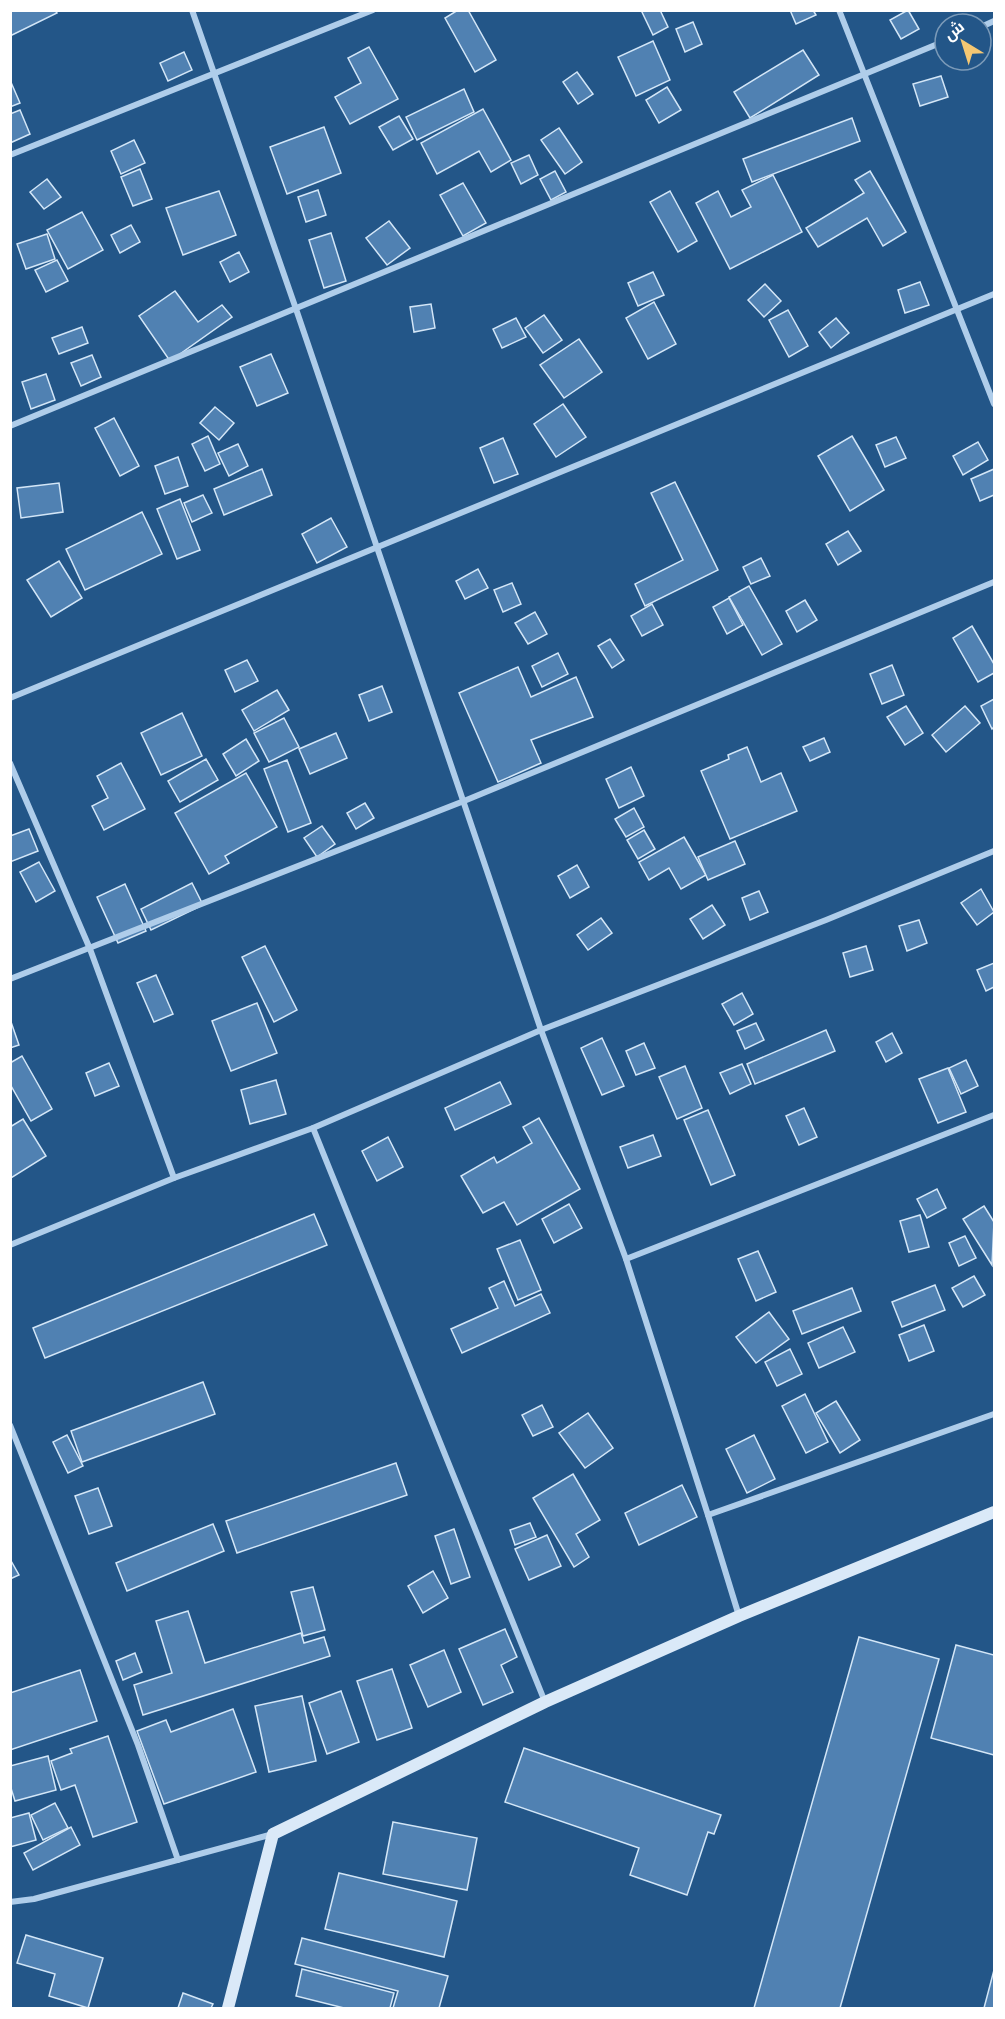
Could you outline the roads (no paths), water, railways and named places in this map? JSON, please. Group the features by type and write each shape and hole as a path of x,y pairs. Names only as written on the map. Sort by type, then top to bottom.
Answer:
{"main road":[{"path":"228,2008 273,1834 545,1702 739,1616 994,1512"}],"street":[{"path":"192,10 297,309 541,1030 626,1259 739,1616"},
{"path":"10,155 373,10"},
{"path":"839,10 862,74 994,404"},
{"path":"10,426 933,46"},
{"path":"10,698 994,294"},
{"path":"10,979 464,801 994,582"},
{"path":"10,763 90,949 174,1178"},
{"path":"10,1245 174,1178 313,1128 541,1030 826,920 994,851"},
{"path":"626,1259 994,1115"},
{"path":"313,1128 545,1702"},
{"path":"708,1515 994,1414"},
{"path":"10,1425 138,1745 178,1860"},
{"path":"10,1902 34,1899 273,1834"}]}
